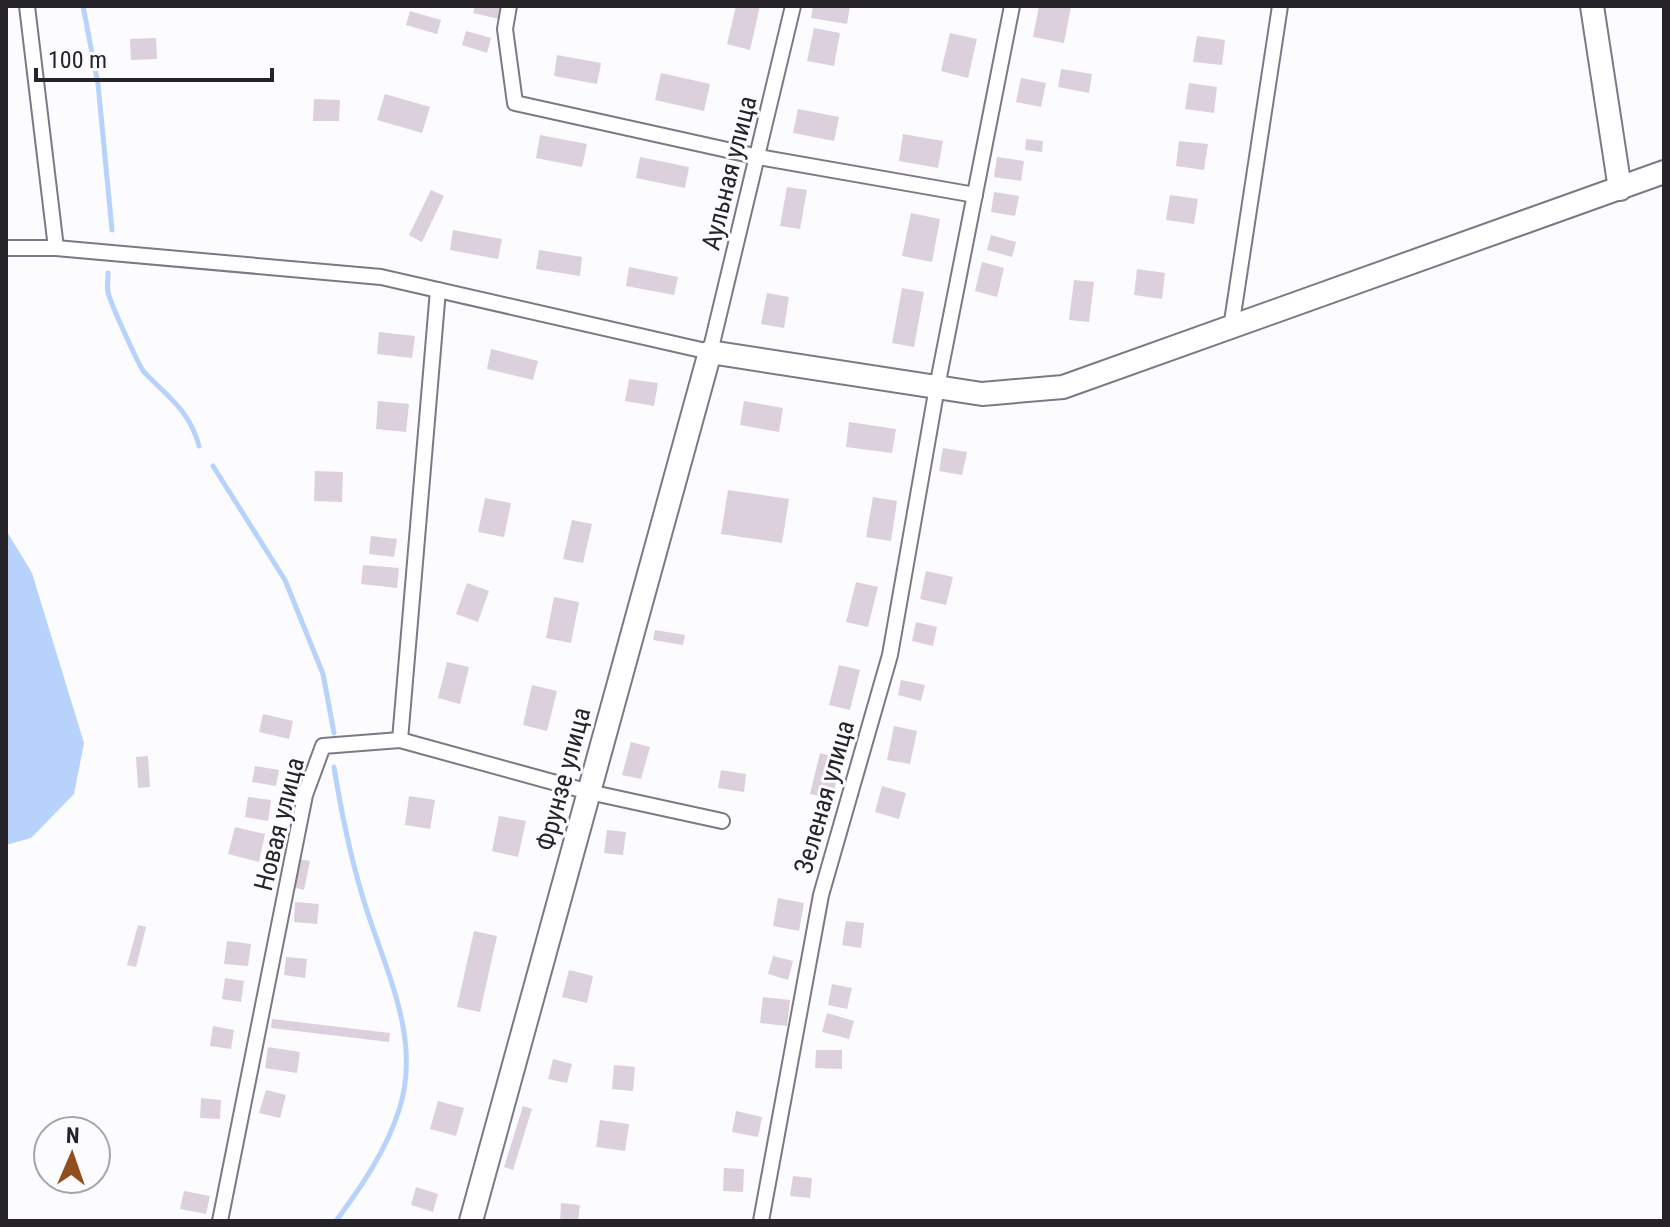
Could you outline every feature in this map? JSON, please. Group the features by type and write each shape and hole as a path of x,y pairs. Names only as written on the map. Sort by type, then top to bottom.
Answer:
{"street":[{"path":"27,6 56,248"},
{"path":"509,6 505,29 515,103 759,157 975,195"},
{"name":"Аульная улица","path":"710,352 793,6"},
{"name":"Зеленая улица","path":"761,1221 821,895 890,655 937,387 1012,6"},
{"path":"1231,328 1280,6"},
{"path":"1592,6 1620,189"},
{"path":"6,248 56,248 381,277 710,352 982,394 1063,387 1664,172"},
{"path":"400,740 438,290"},
{"name":"Фрунзе улица","path":"471,1221 710,352"},
{"name":"Новая улица","path":"220,1221 305,795 323,746 400,740 589,792 722,821"}],"water":[{"path":"6,530 32,573 84,743 74,794 31,838 6,845"}],"building":[{"path":"475,6 502,6 499,19 473,13"},
{"path":"736,6 760,6 750,50 727,44"},
{"path":"813,6 850,6 847,24 811,18"},
{"path":"1039,6 1071,6 1064,43 1033,37"},
{"path":"410,11 441,20 437,34 406,25"},
{"path":"814,28 840,33 834,66 807,61"},
{"path":"466,31 491,38 487,53 462,45"},
{"path":"950,33 977,39 968,78 941,71"},
{"path":"1197,36 1225,40 1222,65 1193,62"},
{"path":"156,38 157,59 131,60 130,39"},
{"path":"557,55 601,63 597,84 554,76"},
{"path":"1061,69 1092,74 1089,93 1058,87"},
{"path":"661,73 710,84 704,111 655,100"},
{"path":"1021,78 1046,83 1041,107 1016,102"},
{"path":"1189,83 1217,87 1214,113 1185,109"},
{"path":"385,94 430,107 422,133 377,120"},
{"path":"314,99 340,100 339,121 313,121"},
{"path":"798,109 839,117 834,141 793,133"},
{"path":"903,134 943,141 938,168 899,161"},
{"path":"540,135 587,144 582,167 536,158"},
{"path":"1026,139 1043,141 1042,152 1025,150"},
{"path":"1179,141 1208,144 1204,170 1176,166"},
{"path":"640,157 689,167 685,188 636,178"},
{"path":"997,157 1024,161 1021,181 994,177"},
{"path":"787,187 807,190 800,229 780,226"},
{"path":"431,190 444,196 422,242 409,235"},
{"path":"994,192 1019,196 1015,216 991,212"},
{"path":"1170,195 1198,199 1194,224 1166,220"},
{"path":"911,213 940,219 932,262 902,256"},
{"path":"453,230 502,239 498,259 450,250"},
{"path":"991,235 1016,242 1012,257 987,250"},
{"path":"539,250 582,257 580,276 536,269"},
{"path":"982,262 1004,268 997,297 975,291"},
{"path":"629,267 678,277 674,295 626,286"},
{"path":"1137,269 1165,273 1162,299 1134,295"},
{"path":"1074,280 1094,282 1089,322 1069,320"},
{"path":"902,288 924,292 914,347 892,343"},
{"path":"767,293 789,297 784,328 761,324"},
{"path":"379,332 415,336 412,358 377,354"},
{"path":"491,349 538,361 533,380 487,369"},
{"path":"629,379 658,383 654,406 625,401"},
{"path":"378,401 409,404 406,432 376,429"},
{"path":"744,401 783,408 779,432 740,425"},
{"path":"849,422 896,429 892,453 846,447"},
{"path":"943,448 967,452 962,475 939,471"},
{"path":"315,471 343,472 342,502 314,501"},
{"path":"728,490 789,499 782,543 721,534"},
{"path":"873,497 897,501 891,541 866,537"},
{"path":"485,498 511,503 504,537 478,532"},
{"path":"572,520 592,524 583,563 563,559"},
{"path":"371,536 397,539 394,557 369,554"},
{"path":"363,565 399,568 397,588 361,584"},
{"path":"926,571 953,577 946,605 920,599"},
{"path":"856,582 878,587 868,627 846,622"},
{"path":"467,583 489,591 478,622 456,614"},
{"path":"554,597 579,602 571,643 546,638"},
{"path":"916,622 937,627 933,646 912,641"},
{"path":"655,630 685,635 683,645 653,640"},
{"path":"447,662 469,667 460,704 438,698"},
{"path":"839,665 860,670 850,710 829,705"},
{"path":"901,680 925,685 921,701 898,695"},
{"path":"532,685 557,691 547,731 523,725"},
{"path":"263,714 293,721 289,739 259,732"},
{"path":"894,726 917,731 910,764 887,760"},
{"path":"631,742 650,747 641,779 622,775"},
{"path":"820,753 842,759 832,799 810,794"},
{"path":"148,756 150,787 138,788 136,757"},
{"path":"255,766 279,770 276,786 252,782"},
{"path":"721,770 746,774 744,792 718,788"},
{"path":"882,786 906,793 899,819 875,812"},
{"path":"409,796 435,800 430,829 405,825"},
{"path":"248,797 271,800 268,821 245,817"},
{"path":"499,816 526,821 518,857 492,851"},
{"path":"235,827 265,834 259,862 228,854"},
{"path":"607,830 626,832 623,855 604,853"},
{"path":"298,859 310,861 304,890 293,887"},
{"path":"778,898 804,903 799,931 773,926"},
{"path":"295,902 319,904 317,924 294,922"},
{"path":"846,921 864,923 861,948 842,945"},
{"path":"138,925 146,927 136,967 127,965"},
{"path":"474,931 497,936 480,1012 457,1007"},
{"path":"227,941 251,944 248,966 224,964"},
{"path":"773,956 793,961 788,980 768,974"},
{"path":"286,957 307,959 305,978 284,975"},
{"path":"569,970 593,976 587,1003 562,997"},
{"path":"225,978 244,981 241,1002 222,999"},
{"path":"832,984 852,988 847,1009 828,1005"},
{"path":"763,997 790,1000 787,1026 760,1023"},
{"path":"827,1013 854,1021 849,1039 822,1032"},
{"path":"272,1019 390,1033 389,1042 271,1028"},
{"path":"213,1026 234,1030 231,1049 210,1046"},
{"path":"268,1047 300,1052 297,1073 265,1068"},
{"path":"816,1050 842,1050 842,1069 815,1068"},
{"path":"553,1059 572,1064 567,1083 548,1079"},
{"path":"614,1065 635,1067 633,1091 612,1089"},
{"path":"266,1090 286,1095 280,1118 259,1113"},
{"path":"201,1098 221,1100 220,1119 200,1118"},
{"path":"438,1101 464,1108 456,1136 430,1129"},
{"path":"523,1106 532,1109 513,1170 504,1167"},
{"path":"736,1111 762,1117 758,1137 732,1132"},
{"path":"600,1120 629,1124 625,1151 596,1147"},
{"path":"724,1168 744,1169 743,1192 723,1191"},
{"path":"793,1176 812,1178 810,1198 790,1196"},
{"path":"416,1187 438,1194 433,1212 411,1205"},
{"path":"184,1191 210,1196 206,1214 180,1209"},
{"path":"561,1203 580,1205 578,1221 560,1221"}],"waterway":[{"path":"83,6 98,84 112,230"},
{"path":"108,273 110,297 141,367 184,414 199,446"},
{"path":"213,466 285,580 323,674 334,733"},
{"path":"334,767 354,866 398,1002 406,1056 405,1083 394,1125 372,1168 336,1221"}]}
